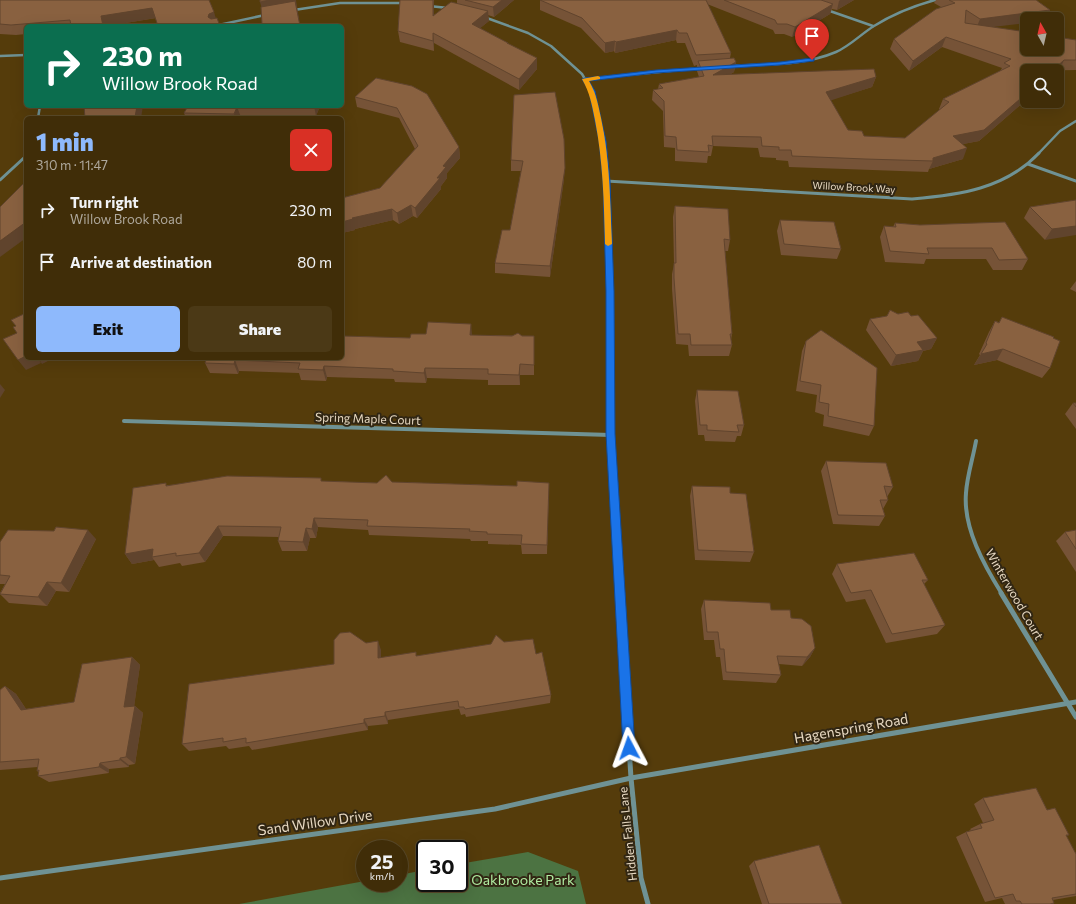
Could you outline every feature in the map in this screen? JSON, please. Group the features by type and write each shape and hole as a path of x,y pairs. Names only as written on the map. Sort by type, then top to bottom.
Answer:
{"street":[{"path":"729,66 797,62 826,56 847,46 873,26 895,14 935,0"},
{"path":"288,11 340,2 410,4"},
{"path":"423,5 450,8"},
{"path":"821,8 873,26"},
{"path":"223,24 273,13"},
{"name":"Hidden Falls Lane","path":"480,16 528,32 551,46 570,62 585,79 594,98 602,141 606,181 610,291 611,434 631,778 641,878 648,904"},
{"path":"0,56 24,55"},
{"path":"585,79 707,67"},
{"name":"Willow Brook Way","path":"606,181 912,198 950,196 982,189 1009,178 1028,164 1059,132 1076,121"},
{"path":"0,180 24,158"},
{"path":"1028,164 1076,181"},
{"name":"Spring Maple Court","path":"124,421 611,434"},
{"name":"Winterwood Court","path":"976,441 966,493 968,515 978,549 999,589 1076,717"},
{"name":"Hagenspring Road","path":"631,778 1076,702"},
{"name":"Sand Willow Drive","path":"0,878 495,809 631,778"}],"green space":[{"name":"Oakbrooke Park","path":"528,852 578,871 586,904 239,904 356,883 356,892 408,892 408,873 416,872 416,892 468,892 468,862"}],"building":[{"path":"0,0 209,0 214,12 209,14 208,17 211,19 217,18 219,24 157,24 152,8 101,16 103,24 71,24 70,20 11,25 0,24"},
{"path":"400,0 433,0 433,16 451,2 488,11 472,24 537,58 519,79 433,33 433,41 398,31"},
{"path":"465,0 502,0 493,7"},
{"path":"540,0 706,0 731,53 696,55 687,33 679,33 677,30 605,43 582,18"},
{"path":"724,0 821,0 833,4 795,27 787,24 777,24 775,20"},
{"path":"949,0 1036,0 1050,10 1020,12 1020,14 980,19 966,10 965,23 1020,31 1020,56 1064,56 1064,38 1076,40 1076,60 1064,60 1060,64 1020,64 1020,99 984,130 953,136 967,148 933,158 933,161 865,159 792,156 791,150 779,150 779,147 762,146 761,137 712,136 713,146 708,145 709,152 677,150 676,137 665,136 664,101 653,90 663,88 659,84 704,76 698,61 734,58 736,62 713,75 874,69 876,77 826,92 848,130 862,131 864,136 905,138 949,102 943,99 1010,66 1004,63 1011,59 946,37 913,61 894,39 936,9 955,3"},
{"path":"295,1 300,24 262,24 261,7"},
{"path":"376,78 412,86 427,94 459,147 443,166 446,167 437,178 440,178 415,208 411,205 397,213 392,209 352,218 353,219 344,221 344,197 380,188 418,146 397,108 355,97"},
{"path":"555,92 564,139 565,168 550,266 495,263 502,230 510,230 523,161 511,160 514,95"},
{"path":"84,108 137,108 135,116 85,116"},
{"path":"187,108 237,108 234,114 184,113"},
{"path":"24,183 24,223 0,241 0,207"},
{"path":"1076,200 1076,226 1052,229 1030,207"},
{"path":"675,206 728,209 730,240 724,239 732,345 691,345 690,334 678,334 674,278 674,263 676,263"},
{"path":"780,220 834,222 841,249 784,244"},
{"path":"1005,222 1028,259 999,260 992,248 927,248 929,254 890,251 884,226 896,227 895,223 920,225"},
{"path":"890,310 898,314 908,312 911,316 918,315 937,338 917,342 923,350 896,355 870,319 887,316"},
{"path":"24,314 24,357 18,360 3,339 17,333 13,327 16,326 11,320"},
{"path":"1002,317 1054,337 1053,338 1060,341 1050,368 1003,349 981,354 987,344 986,343 995,321 999,323"},
{"path":"428,322 471,324 470,335 512,336 518,333 522,336 534,336 534,365 520,364 519,375 488,374 488,369 425,368 424,373 393,371 393,369 324,366 323,370 298,369 300,363 235,360 344,360 344,336 410,338 411,334 426,334"},
{"path":"821,330 877,368 874,426 828,416 829,404 819,402 821,385 800,381 806,341"},
{"path":"206,360 235,360 234,364 205,363"},
{"path":"697,390 738,391 744,425 737,425 739,432 707,430 707,425 700,425"},
{"path":"826,461 886,463 893,487 884,486 888,500 880,500 885,516 838,515"},
{"path":"386,475 392,482 517,486 517,481 549,483 547,545 521,544 522,535 487,534 487,532 469,531 470,529 367,526 368,520 314,518 312,529 306,528 303,542 278,541 281,527 218,526 199,553 176,556 176,553 152,557 153,549 125,554 133,488 166,483 166,486 227,476 321,478 321,481 377,483"},
{"path":"692,486 730,487 730,493 746,494 754,552 698,550"},
{"path":"56,527 88,530 61,583 47,582 38,597 0,594 10,576 0,575 0,542 8,530 54,531"},
{"path":"1076,530 1076,549 1065,532"},
{"path":"914,553 928,580 922,580 945,625 892,634 871,590 851,593 837,564"},
{"path":"704,600 770,603 771,610 790,610 791,618 802,619 811,626 815,648 807,657 777,656 781,675 726,672 724,649 720,649 718,632 707,632"},
{"path":"350,632 366,643 378,641 378,658 416,652 416,656 491,644 496,635 504,642 533,639 536,654 542,652 551,695 465,709 464,707 459,707 458,701 385,712 385,716 364,719 364,723 246,743 246,738 223,742 223,738 182,744 189,684 334,664 334,640 340,633"},
{"path":"132,657 124,707 135,706 126,757 120,758 120,760 100,763 99,767 38,776 39,770 37,771 39,759 0,762 0,690 5,686 21,710 74,702 82,664"},
{"path":"1036,788 1047,810 1055,808 1069,835 1066,835 1076,854 1076,894 1052,898 1054,903 1050,904 1022,904 1020,901 1016,901 1013,894 995,898 966,832 982,828 980,824 994,820 983,798"},
{"path":"819,845 842,904 769,904 754,861"}],"slow traffic":[{"path":"598,78 585,79 592,91 602,141 606,181 608,244"}],"route":[{"path":"629,748 619,596 611,434 610,291 606,181 602,141 592,91 585,79 656,71 812,60"}]}
